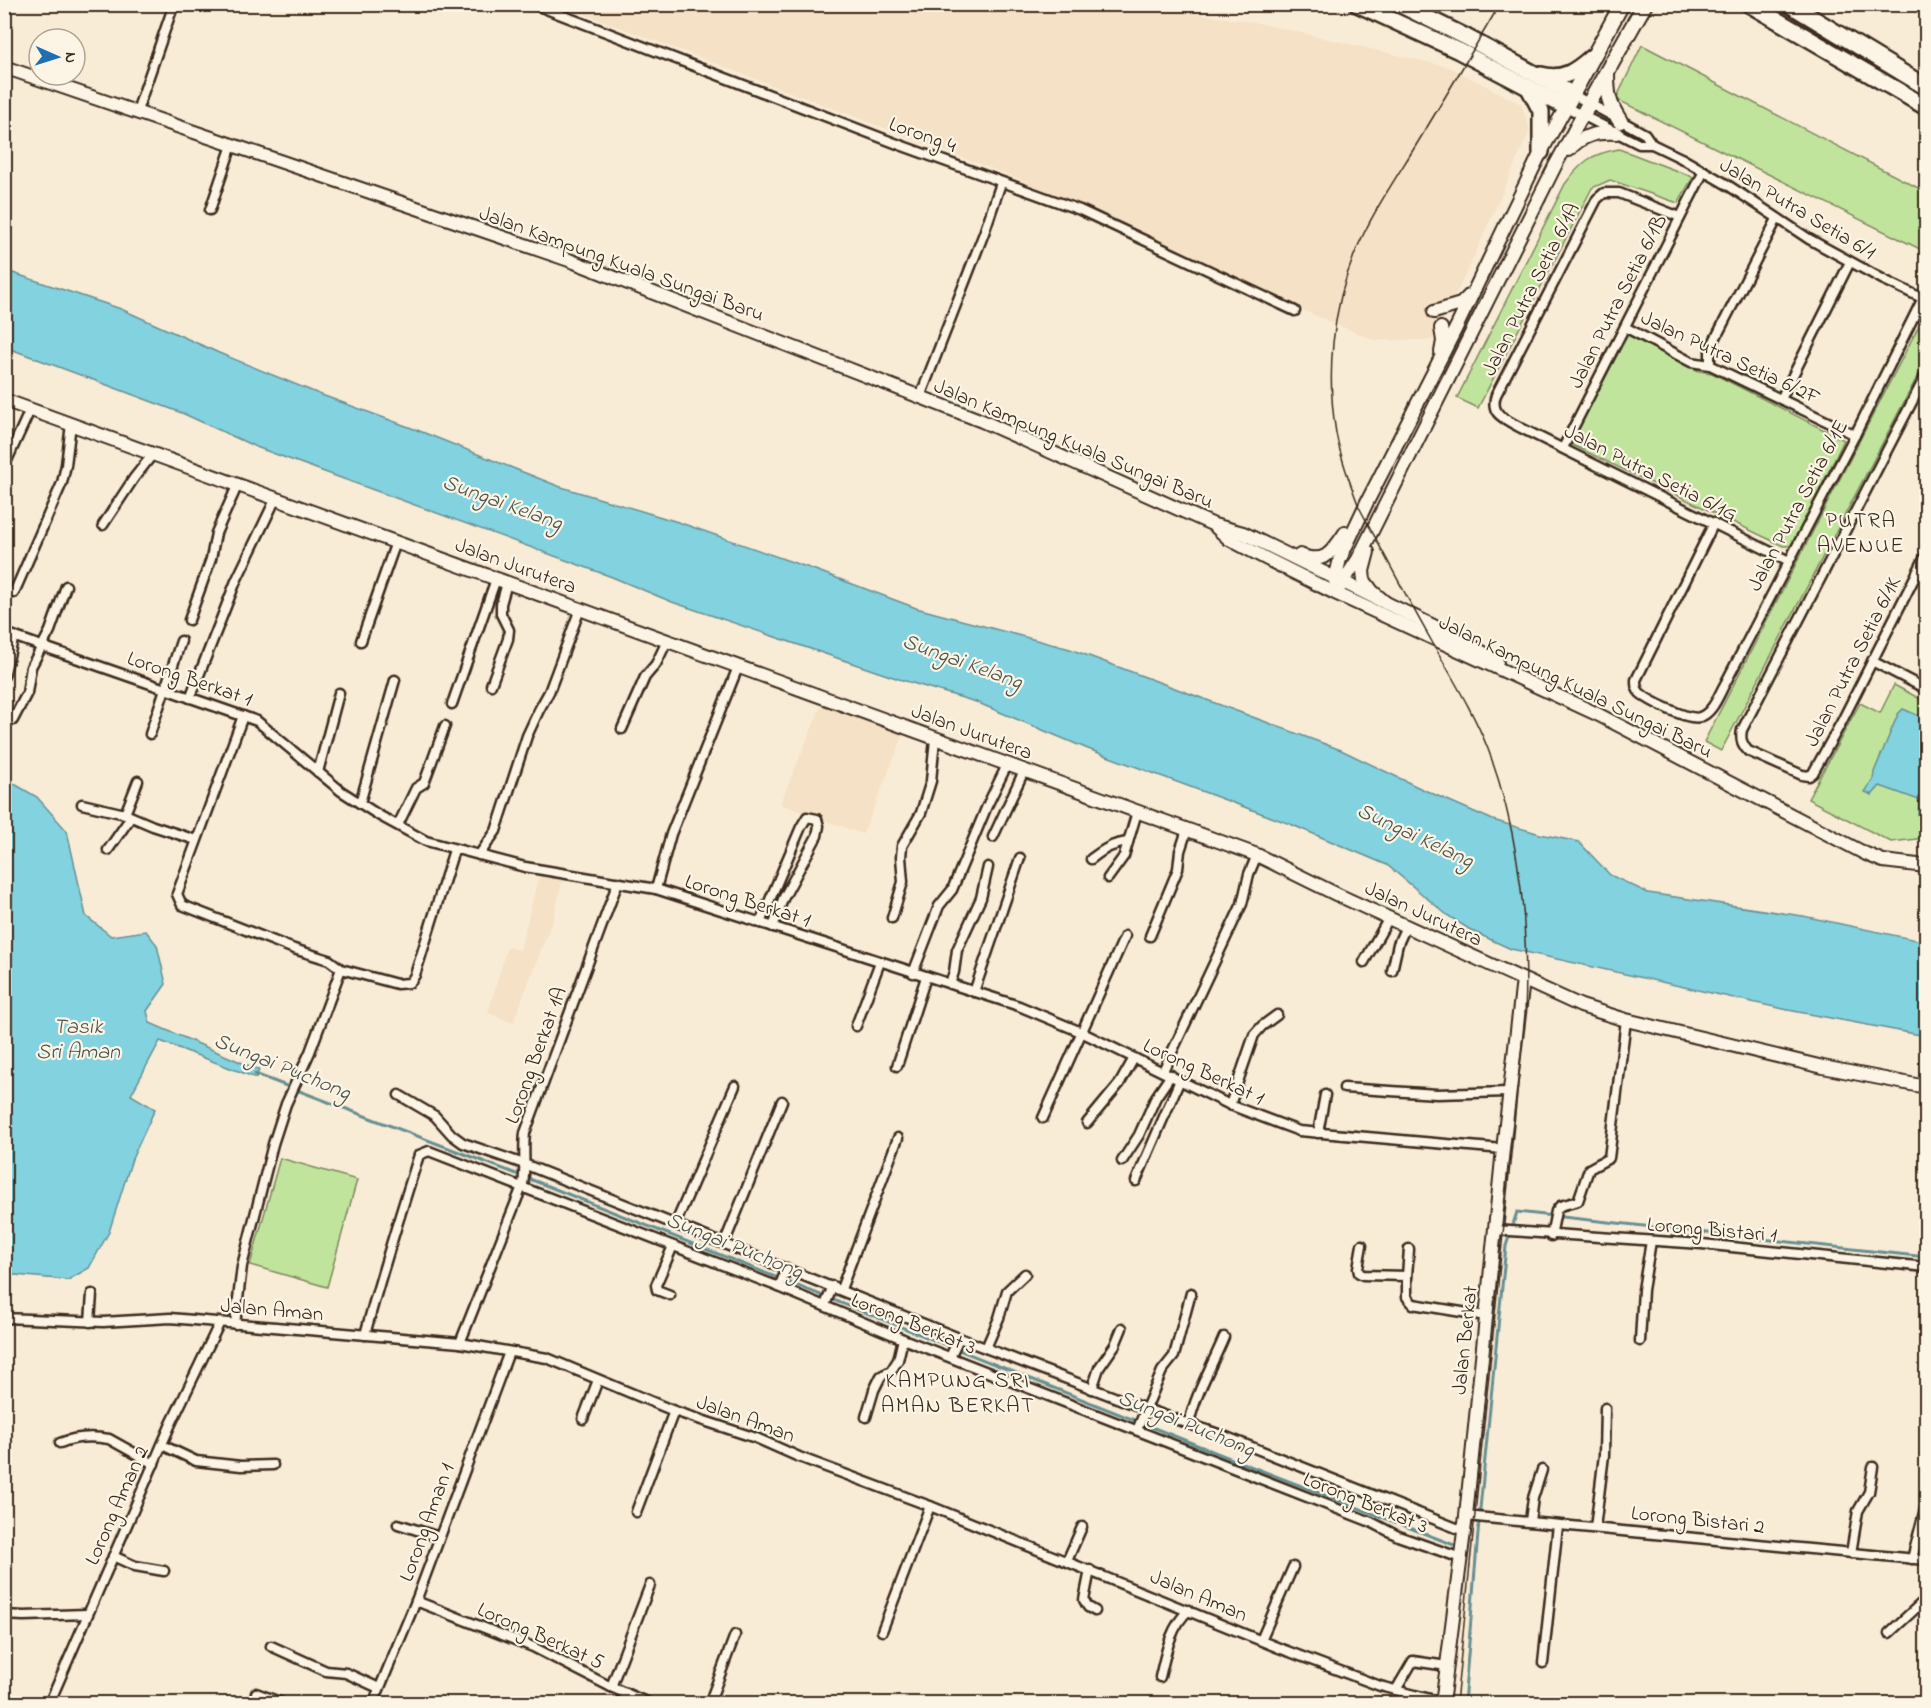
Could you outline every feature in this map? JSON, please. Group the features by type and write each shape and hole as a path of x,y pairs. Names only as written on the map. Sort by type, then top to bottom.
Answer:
{"highway":[{"path":"1358,4 1459,51 1529,88 1569,101"},
{"path":"1399,4 1533,72 1552,78 1574,72 1592,57"},
{"path":"1749,4 1926,107"},
{"path":"1789,4 1926,87"},
{"path":"1533,72 1569,101"},
{"path":"1529,88 1541,111 1541,152"}],"main road":[{"path":"1569,101 1622,4"},
{"path":"1582,116 1645,4"},
{"path":"1608,71 1607,88 1610,105 1618,127"}],"street":[{"path":"137,111 174,4"},
{"name":"Lorong 4","path":"533,4 1001,183 1080,210 1295,311"},
{"name":"Jalan Kampung Kuala Sungai Baru","path":"4,67 569,260 993,426 1214,525 1243,533 1458,638 1526,680"},
{"path":"1569,101 1582,116 1645,134 1652,144"},
{"path":"1569,101 1589,104 1639,144 1652,144"},
{"path":"1416,631 1402,619 1355,596 1339,581 1337,571 1340,559 1474,292 1541,152 1569,101"},
{"path":"1251,551 1327,581 1339,581 1347,576 1358,559 1582,116"},
{"path":"1556,164 1577,141 1596,132 1618,127"},
{"name":"Jalan Putra Setia 6/1","path":"1652,144 1704,171 1809,239 1884,280 1925,299"},
{"path":"210,210 232,145"},
{"name":"Jalan Putra Setia 6/1B","path":"1563,448 1704,171"},
{"path":"920,397 984,233 1001,183"},
{"name":"Jalan Putra Setia 6/1A","path":"1496,414 1494,401 1496,395 1597,199 1604,193 1618,193 1680,218"},
{"path":"1710,365 1710,349 1777,219"},
{"path":"1781,399 1850,262"},
{"path":"1434,312 1461,304 1474,292"},
{"name":"Jalan Putra Setia 6/1E","path":"1714,523 1636,680 1639,692 1666,708 1693,718 1701,717 1708,712 1925,299"},
{"path":"1456,328 1478,320"},
{"name":"Jalan Putra Setia 6/2F","path":"1625,327 1691,362 1710,365 1855,435"},
{"path":"1439,362 1443,341 1441,328"},
{"path":"1456,328 1461,354"},
{"name":"Jalan Putra Setia 6/1K","path":"1926,375 1742,730 1743,745 1748,751 1802,775 1809,776 1813,773 1841,723 1926,555"},
{"name":"Jalan Jurutera","path":"5,402 238,484 1257,855 1581,1006 1626,1020 1823,1067 1926,1087"},
{"path":"4,466 30,410"},
{"name":"Jalan Putra Setia 6/1G","path":"1496,414 1789,561"},
{"path":"14,593 62,483 71,424"},
{"path":"103,525 153,454"},
{"path":"189,620 211,559 216,533 238,484"},
{"path":"190,698 236,580 276,498"},
{"path":"1243,533 1311,559 1327,556 1336,548 1367,502"},
{"path":"1385,506 1363,571 1364,580 1372,591 1386,603"},
{"name":"Jalan Kampung Kuala Sungai Baru","path":"1214,525 1229,540 1335,593 1608,719 1866,855 1883,861 1926,866"},
{"path":"361,641 396,542"},
{"path":"491,685 508,639 509,630 501,614 502,581"},
{"path":"452,704 502,581"},
{"path":"4,718 13,720 27,693 31,668 50,631 66,586"},
{"path":"480,855 496,831 527,736 549,692 580,609"},
{"name":"Lorong Berkat 1","path":"4,633 257,721 341,791 426,841 525,867 657,889 926,978 1019,1006 1081,1032 1230,1105 1299,1131 1503,1149"},
{"path":"4,676 14,636"},
{"path":"150,734 181,641"},
{"path":"622,729 645,677 656,664 667,641"},
{"path":"1872,661 1926,689"},
{"path":"657,889 672,834 738,667"},
{"path":"360,803 395,681"},
{"path":"318,772 339,693"},
{"path":"243,716 177,894 182,905 294,949 329,960 341,969 398,984 409,983 412,980 454,849"},
{"path":"398,825 416,789 424,783 445,726"},
{"path":"892,918 903,882 902,846 921,813 931,781 935,739"},
{"path":"912,973 939,906 952,890 1007,765"},
{"path":"993,837 1024,771"},
{"path":"108,850 128,816 138,782"},
{"path":"82,804 128,816 196,840"},
{"path":"1107,878 1120,862 1137,812"},
{"path":"760,922 801,827 807,817 817,819 819,826 817,836 783,899 772,927"},
{"path":"1150,936 1178,868 1180,851 1187,830"},
{"path":"1091,859 1104,848 1128,842"},
{"path":"1122,1161 1139,1135 1242,904 1249,874 1257,855"},
{"path":"974,992 1020,858"},
{"path":"950,984 957,950 981,898 988,867"},
{"name":"Lorong Berkat 1A","path":"460,1343 522,1186 525,1168 523,1151 525,1133 618,882"},
{"path":"1364,962 1389,918"},
{"path":"1392,971 1398,944 1406,926"},
{"path":"1042,1118 1125,936"},
{"path":"856,1026 880,962"},
{"path":"235,1324 242,1266 273,1144 341,969"},
{"path":"897,1066 926,978"},
{"name":"Jalan Berkat","path":"1442,1703 1464,1531 1470,1516 1486,1316 1499,1231 1503,1149 1523,980"},
{"path":"1230,1105 1254,1035 1277,1015"},
{"path":"1551,1236 1556,1211 1560,1206 1578,1201 1589,1169 1609,1158 1626,1020"},
{"path":"1087,1123 1120,1083 1134,1058"},
{"path":"1136,1181 1180,1080"},
{"path":"675,1225 735,1086"},
{"path":"1344,1088 1437,1094 1509,1092"},
{"path":"399,1095 435,1116 452,1136 463,1143 787,1268 1145,1411 1189,1424 1464,1531"},
{"path":"1318,1132 1325,1095"},
{"path":"724,1244 782,1101"},
{"path":"825,1305 837,1288 898,1138"},
{"name":"Lorong Berkat 3","path":"364,1335 387,1253 400,1221 419,1155 429,1150 825,1305 903,1339 1138,1429 1371,1522 1398,1536 1461,1558"},
{"name":"Lorong Bistari 1","path":"1499,1231 1702,1244 1926,1267"},
{"path":"1640,1341 1643,1290 1651,1241"},
{"path":"1362,1245 1359,1273 1407,1276"},
{"path":"670,1295 657,1290 656,1285 673,1246"},
{"path":"1408,1249 1407,1297 1413,1304 1486,1316"},
{"path":"779,1287 787,1268"},
{"path":"986,1348 999,1318 1007,1291 1025,1274"},
{"path":"1138,1429 1162,1371 1174,1356 1191,1293"},
{"path":"90,1322 92,1294"},
{"name":"Jalan Aman","path":"4,1318 90,1322 170,1318 460,1343 547,1359 674,1411 756,1438 799,1457 930,1506 1380,1686 1442,1703"},
{"name":"Lorong Aman 2","path":"49,1704 162,1445 220,1322"},
{"path":"1092,1389 1099,1368 1115,1345 1122,1328"},
{"path":"1189,1424 1197,1395 1224,1337"},
{"path":"950,1357 959,1338"},
{"path":"866,1417 881,1376 891,1371 898,1360 903,1339"},
{"name":"Lorong Aman 1","path":"373,1704 416,1601 509,1352"},
{"path":"583,1419 598,1380"},
{"path":"1595,1528 1604,1455 1605,1408"},
{"path":"636,1512 674,1411"},
{"path":"60,1443 71,1439 109,1439 154,1464"},
{"path":"162,1445 196,1461 241,1466 273,1465"},
{"path":"1851,1553 1858,1511 1869,1492 1873,1467"},
{"path":"1530,1521 1533,1498 1542,1470"},
{"path":"1912,1559 1926,1505"},
{"path":"882,1630 930,1506"},
{"name":"Lorong Bistari 2","path":"1470,1516 1926,1560"},
{"path":"398,1524 440,1537"},
{"path":"1543,1663 1557,1525"},
{"path":"1067,1561 1082,1527"},
{"path":"113,1556 135,1566 164,1571"},
{"path":"1261,1640 1293,1567"},
{"path":"1090,1570 1084,1600 1088,1607 1095,1611"},
{"path":"611,1687 650,1585"},
{"path":"1889,1633 1926,1599"},
{"name":"Lorong Berkat 5","path":"416,1601 533,1647 611,1687 651,1704"},
{"path":"1160,1677 1173,1630 1189,1610"},
{"path":"4,1614 24,1616 87,1614"},
{"path":"709,1704 735,1635"},
{"path":"271,1646 326,1671 346,1673 379,1688"},
{"path":"1396,1690 1413,1661 1447,1666"},
{"path":"256,1693 285,1704"},
{"path":"621,1704 626,1693"}],"shaded area":[{"path":"561,5 1136,5 1259,23 1449,67 1521,104 1530,130 1469,268 1432,340 1374,340 1309,313 1016,178"},
{"path":"822,704 904,734 863,834 780,804"},
{"path":"540,871 563,878 554,916 513,1023 488,1013 507,947 520,950"}],"green space":[{"path":"1642,45 1926,192 1926,252 1616,99"},
{"path":"1619,149 1693,177 1678,203 1610,180 1592,188 1478,408 1457,398 1565,184 1594,156"},
{"path":"1926,312 1926,360 1721,751 1704,742"},
{"path":"1628,335 1699,371 1712,373 1844,440 1790,546 1783,546 1570,444"},
{"path":"1894,685 1926,702 1926,838 1891,842 1808,799 1860,703 1880,713"},
{"path":"280,1158 357,1180 327,1287 250,1265"}],"water":[{"name":"Sungai Kelang","path":"4,270 121,309 319,394 558,486 678,522 916,608 1070,649 1341,750 1493,820 1540,834 1579,842 1610,875 1648,893 1803,916 1926,942 1926,1036 1788,1010 1511,949 1472,931 1447,915 1387,865 1290,824 1088,749 976,702 899,679 672,602 612,577 256,447 182,413 5,347"},
{"path":"1903,709 1926,719 1926,823 1922,823 1918,818 1919,800 1880,786 1872,795 1865,792 1873,780 1874,772 1898,714"},
{"name":"Tasik Sri Aman","path":"4,778 37,797 67,831 86,916 111,936 146,931 157,945 166,984 147,1011 150,1023 259,1070 256,1078 160,1041 131,1095 155,1109 132,1159 109,1232 89,1268 68,1280 5,1274"}],"waterway":[{"name":"Sungai Puchong","path":"255,1074 540,1183 1242,1463 1454,1545"},
{"path":"1464,1704 1480,1509 1506,1246 1517,1212 1926,1257"}],"tram line":[{"path":"1456,1704 1525,1014 1525,946 1520,880 1508,814 1488,749 1469,707 1359,507 1349,480 1336,433 1332,365 1333,342 1341,296 1361,239 1384,196 1500,4"}],"district":[{"name":"PUTRA AVENUE","path":"1861,532"},
{"name":"KAMPUNG SRI AMAN BERKAT","path":"958,1392"}]}
